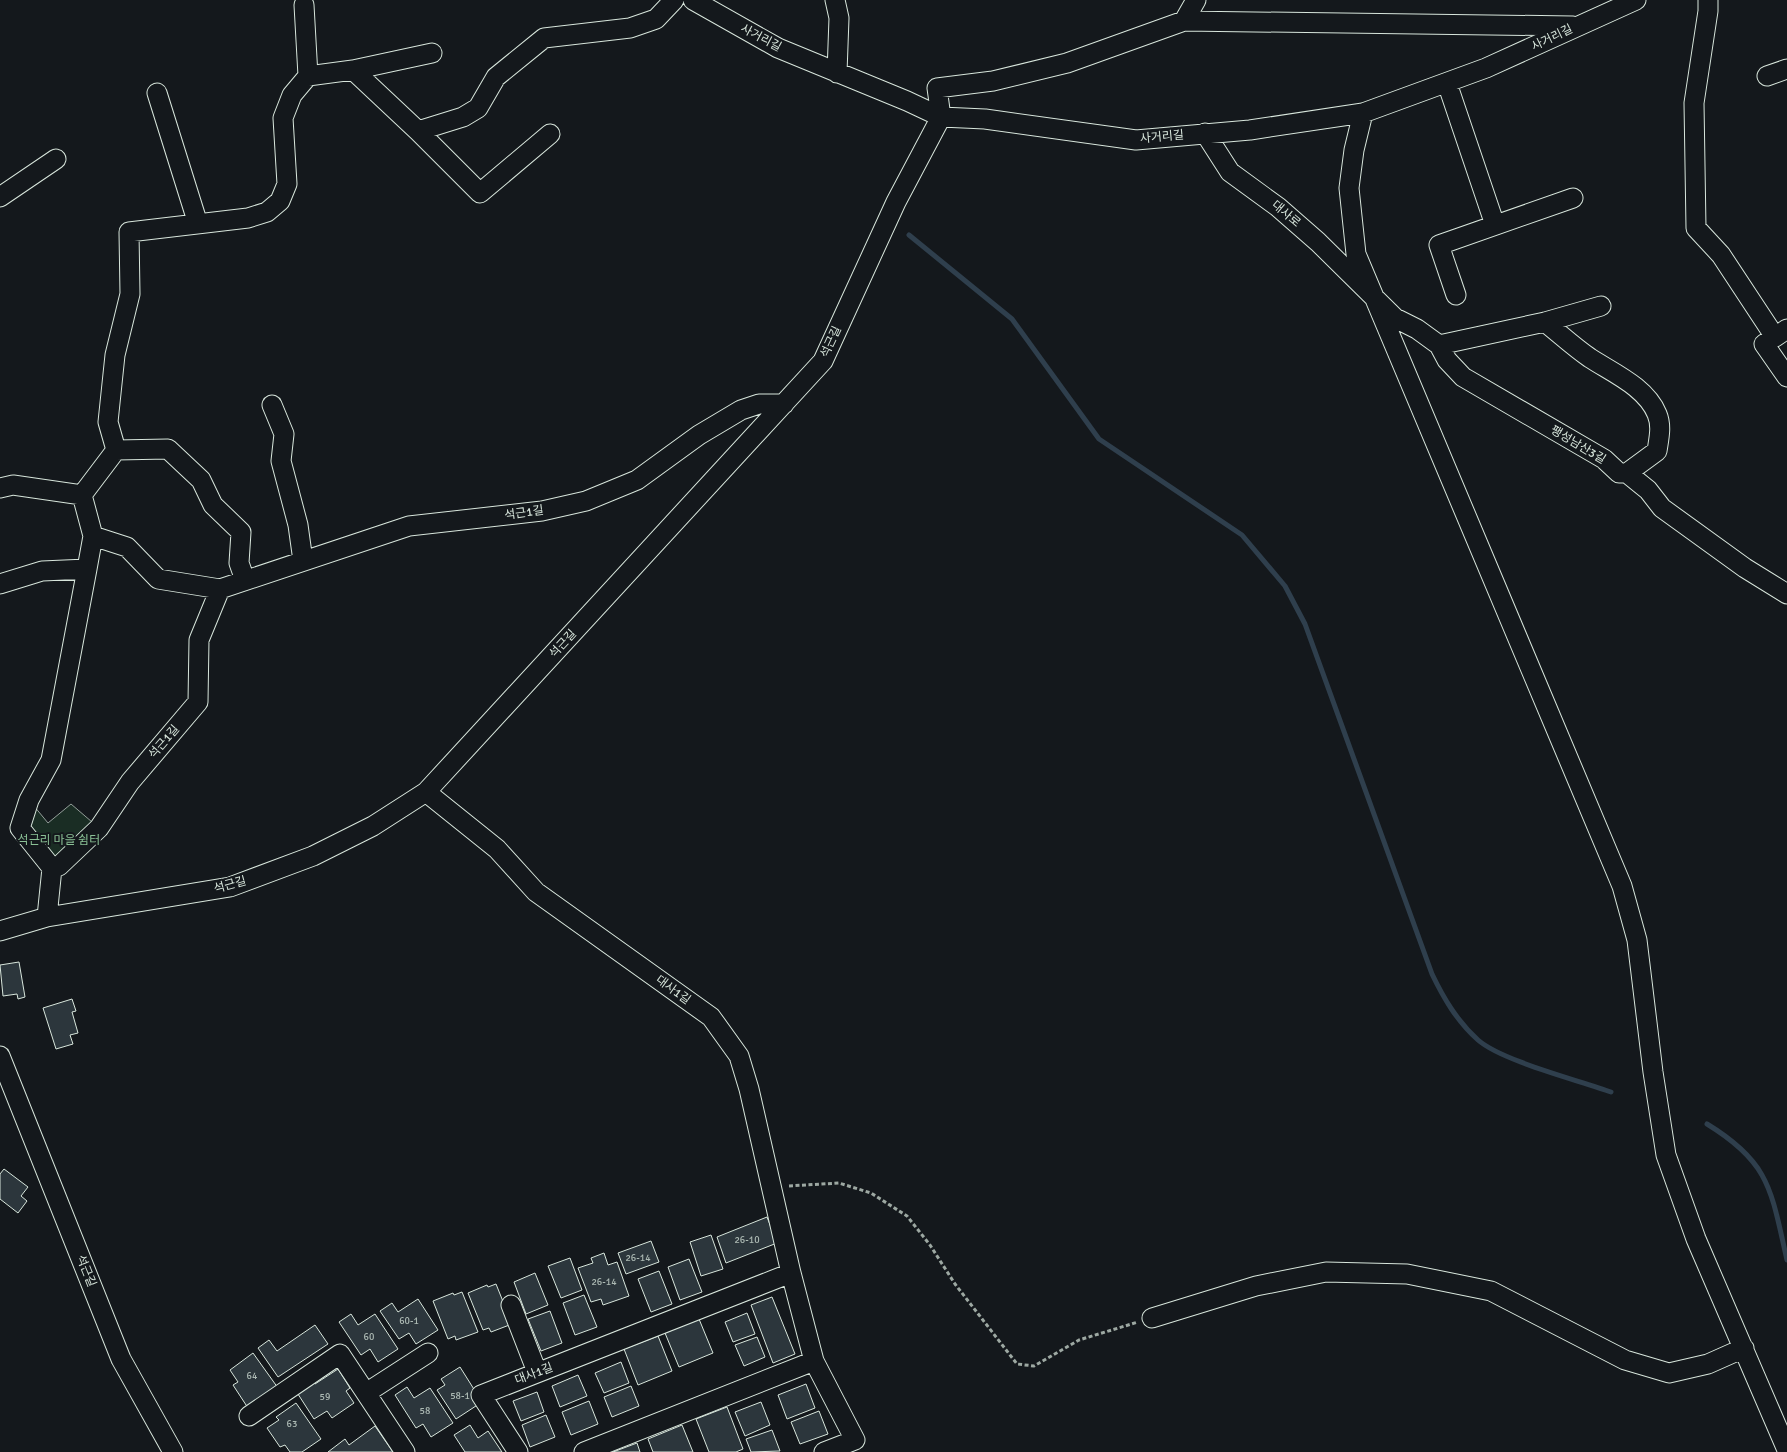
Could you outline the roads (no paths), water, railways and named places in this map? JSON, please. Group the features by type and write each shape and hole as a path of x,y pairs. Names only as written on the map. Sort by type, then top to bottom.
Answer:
{"street":[{"path":"418,131 463,117 478,108 496,77 544,38 630,28 656,19 674,0"},
{"name":"사거리길","path":"694,0 778,48 941,117 985,119 1136,140 1250,130 1363,113 1486,68 1636,0"},
{"path":"835,0 839,18 837,73"},
{"path":"1184,21 1196,0"},
{"path":"1708,0 1694,103 1696,228 1721,256 1781,333 1764,344 1787,377"},
{"path":"304,5 308,76"},
{"path":"941,117 937,88 993,81 1067,63 1184,21 1576,26"},
{"path":"116,450 108,422 115,355 130,294 129,232 248,218 267,212 280,202 287,184 283,118 292,95 308,76 353,70 432,53"},
{"path":"1767,76 1787,69"},
{"path":"353,70 480,193 550,134"},
{"path":"1446,83 1495,225"},
{"path":"157,93 198,224"},
{"path":"1363,113 1349,188 1356,254 1622,886 1637,940 1653,1072 1666,1155 1696,1239 1787,1450"},
{"name":"석근길","path":"0,931 47,917 230,887 314,856 373,826 426,792 823,361 896,202 941,117"},
{"name":"대사로","path":"1205,133 1230,172 1278,207 1372,292"},
{"path":"0,197 56,159"},
{"path":"1456,295 1439,245 1573,198"},
{"name":"팽성남산3길","path":"1372,292 1394,318 1417,329 1439,345 1447,360 1463,377 1604,459 1619,473 1627,473 1648,490 1662,508 1745,568 1787,594"},
{"path":"1439,345 1545,322 1601,306"},
{"path":"1545,322 1589,357 1638,390 1649,401 1656,412 1660,423 1657,451 1627,473"},
{"name":"석근1길","path":"92,536 127,547 158,579 220,589 409,526 542,511 586,501 637,480 699,435 741,410 759,404 784,404"},
{"path":"272,405 284,434 281,461 298,525 303,561"},
{"path":"116,450 168,449 201,480 214,505 241,532 239,563 245,580"},
{"path":"82,495 116,450"},
{"path":"0,488 13,484 82,495"},
{"path":"47,917 52,868 20,828 30,800 51,760 87,569 92,536 82,495"},
{"path":"0,584 42,571 87,569"},
{"name":"석근1길","path":"52,868 58,866 99,828 130,782 198,702 199,640 220,589"},
{"name":"대사1길","path":"426,792 496,849 536,892 711,1018 739,1056 749,1089 791,1273 814,1361 855,1440 824,1452"},
{"name":"석근길","path":"0,1056 121,1359 173,1452"},
{"path":"1152,1318 1256,1286 1326,1272 1406,1274 1491,1291 1625,1360 1668,1373 1708,1364 1744,1348"},
{"name":"대사1길","path":"518,1452 480,1395 791,1273"},
{"path":"511,1305 537,1372"},
{"path":"366,1393 428,1353"},
{"path":"249,1416 340,1354 405,1452"},
{"path":"584,1452 814,1361"}],"waterway":[{"path":"909,235 1012,319 1099,439 1242,535 1285,586 1305,624 1432,974 1457,1017 1478,1040 1489,1048 1522,1063 1611,1092"},
{"path":"1707,1124 1728,1138 1744,1152 1756,1166 1765,1181 1772,1197 1787,1260"}],"park label":[{"name":"석근리 마을 쉼터","path":"59,840"}]}
